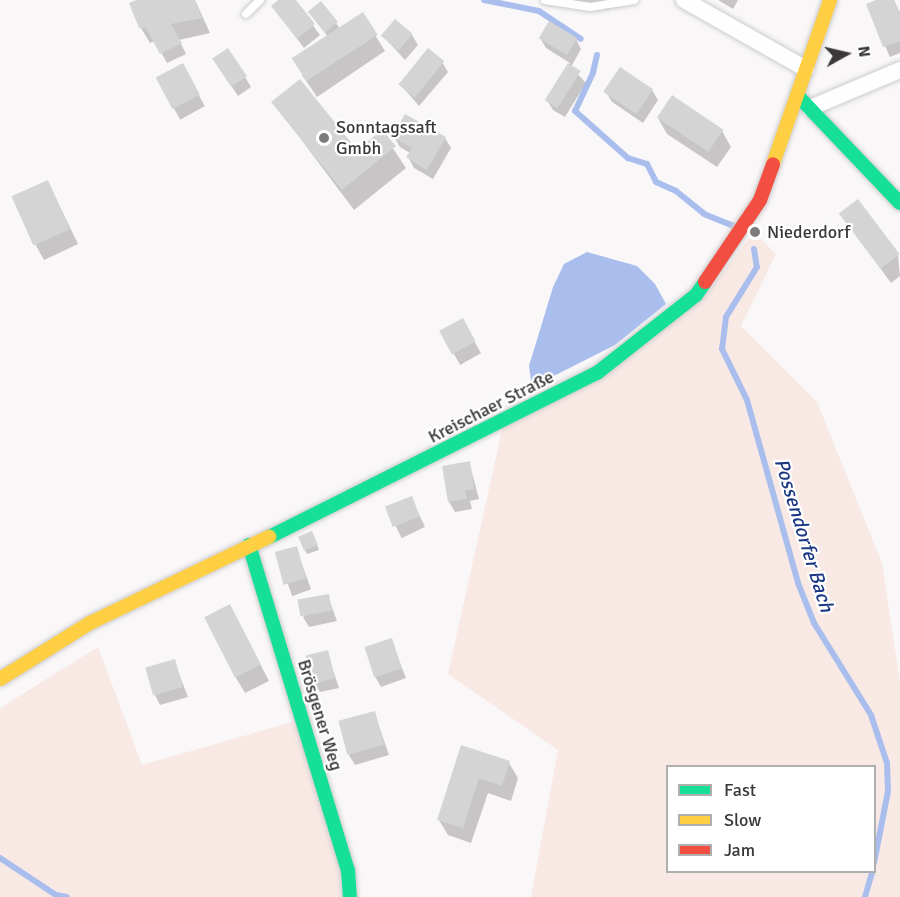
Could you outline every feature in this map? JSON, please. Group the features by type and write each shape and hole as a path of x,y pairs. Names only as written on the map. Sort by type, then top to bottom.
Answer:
{"main road":[{"name":"Kreischaer Straße","path":"0,679 90,623 391,479 597,373 696,295 760,200 830,0"},
{"path":"797,95 900,203"},
{"name":"Brösgener Weg","path":"249,545 348,870 350,897"}],"street":[{"path":"684,0 806,69"},
{"path":"810,108 900,70"}],"lane":[{"path":"246,15 260,0"},
{"path":"545,0 590,7 634,0"}],"shaded area":[{"path":"754,232 776,254 741,326 817,402 882,563 900,682 900,897 531,897 558,750 448,674 504,421 699,303"},
{"path":"98,647 142,765 296,721 342,869 340,897 0,897 0,708"}],"water":[{"path":"587,252 637,266 655,284 666,304 615,345 532,387 529,366 553,287 564,264"}],"building":[{"path":"136,0 195,0 202,18 171,24 182,43 160,54 146,28 139,28 129,3"},
{"path":"278,0 296,0 315,24 297,39 271,6"},
{"path":"876,0 894,0 900,15 900,41 883,47 866,4"},
{"path":"321,1 338,22 325,33 308,12"},
{"path":"363,12 378,35 306,81 292,58"},
{"path":"395,19 413,34 398,51 381,36"},
{"path":"549,21 577,38 567,55 539,38"},
{"path":"228,48 247,76 231,87 212,59"},
{"path":"428,48 444,61 415,98 398,85"},
{"path":"183,63 200,95 173,109 156,78"},
{"path":"568,63 581,71 557,108 545,100"},
{"path":"620,67 653,89 636,114 603,92"},
{"name":"Sonntagssaft Gmbh","path":"300,79 357,150 382,130 396,146 342,190 271,102"},
{"path":"672,95 723,130 708,152 657,117"},
{"path":"405,114 446,137 427,170 406,157 412,148 392,137"},
{"path":"48,180 70,229 33,246 11,196"},
{"path":"858,199 900,254 880,269 839,213"},
{"path":"463,318 476,342 452,355 439,331"},
{"path":"470,461 474,489 465,491 467,499 448,502 442,466"},
{"path":"412,496 420,517 393,527 385,506"},
{"path":"312,531 318,545 304,551 298,537"},
{"path":"297,546 306,579 284,585 275,552"},
{"path":"329,594 332,611 300,616 297,600"},
{"path":"230,604 261,665 235,678 204,617"},
{"path":"392,638 402,668 374,677 364,647"},
{"path":"328,650 335,678 313,684 306,656"},
{"path":"175,659 183,687 153,695 145,668"},
{"path":"375,711 384,745 347,755 338,721"},
{"path":"461,745 510,761 502,786 479,778 463,828 437,820"}],"waterway":[{"name":"Possendorfer Bach","path":"484,0 539,11 581,39"},
{"name":"Possendorfer Bach","path":"597,55 593,73 575,111 628,158 647,164 656,182 676,191 704,214 733,226"},
{"name":"Possendorfer Bach","path":"754,249 757,267 726,317 722,349 747,400 798,583 814,623 871,715 887,763 888,791 876,853"},
{"path":"0,858 56,895 67,897"},
{"name":"Possendorfer Bach","path":"865,897 872,873"}],"traffic: fast":[{"path":"797,95 900,203"},
{"path":"269,537 597,373 696,295 705,282"},
{"path":"249,545 348,870 350,897"}],"traffic: slow":[{"path":"773,164 830,0"},
{"path":"0,679 90,623 269,537"}],"traffic: jam":[{"path":"705,282 760,200 773,164"}],"place":[{"name":"Sonntagssaft Gmbh","path":"324,138"},
{"name":"Niederdorf","path":"755,232"}]}
